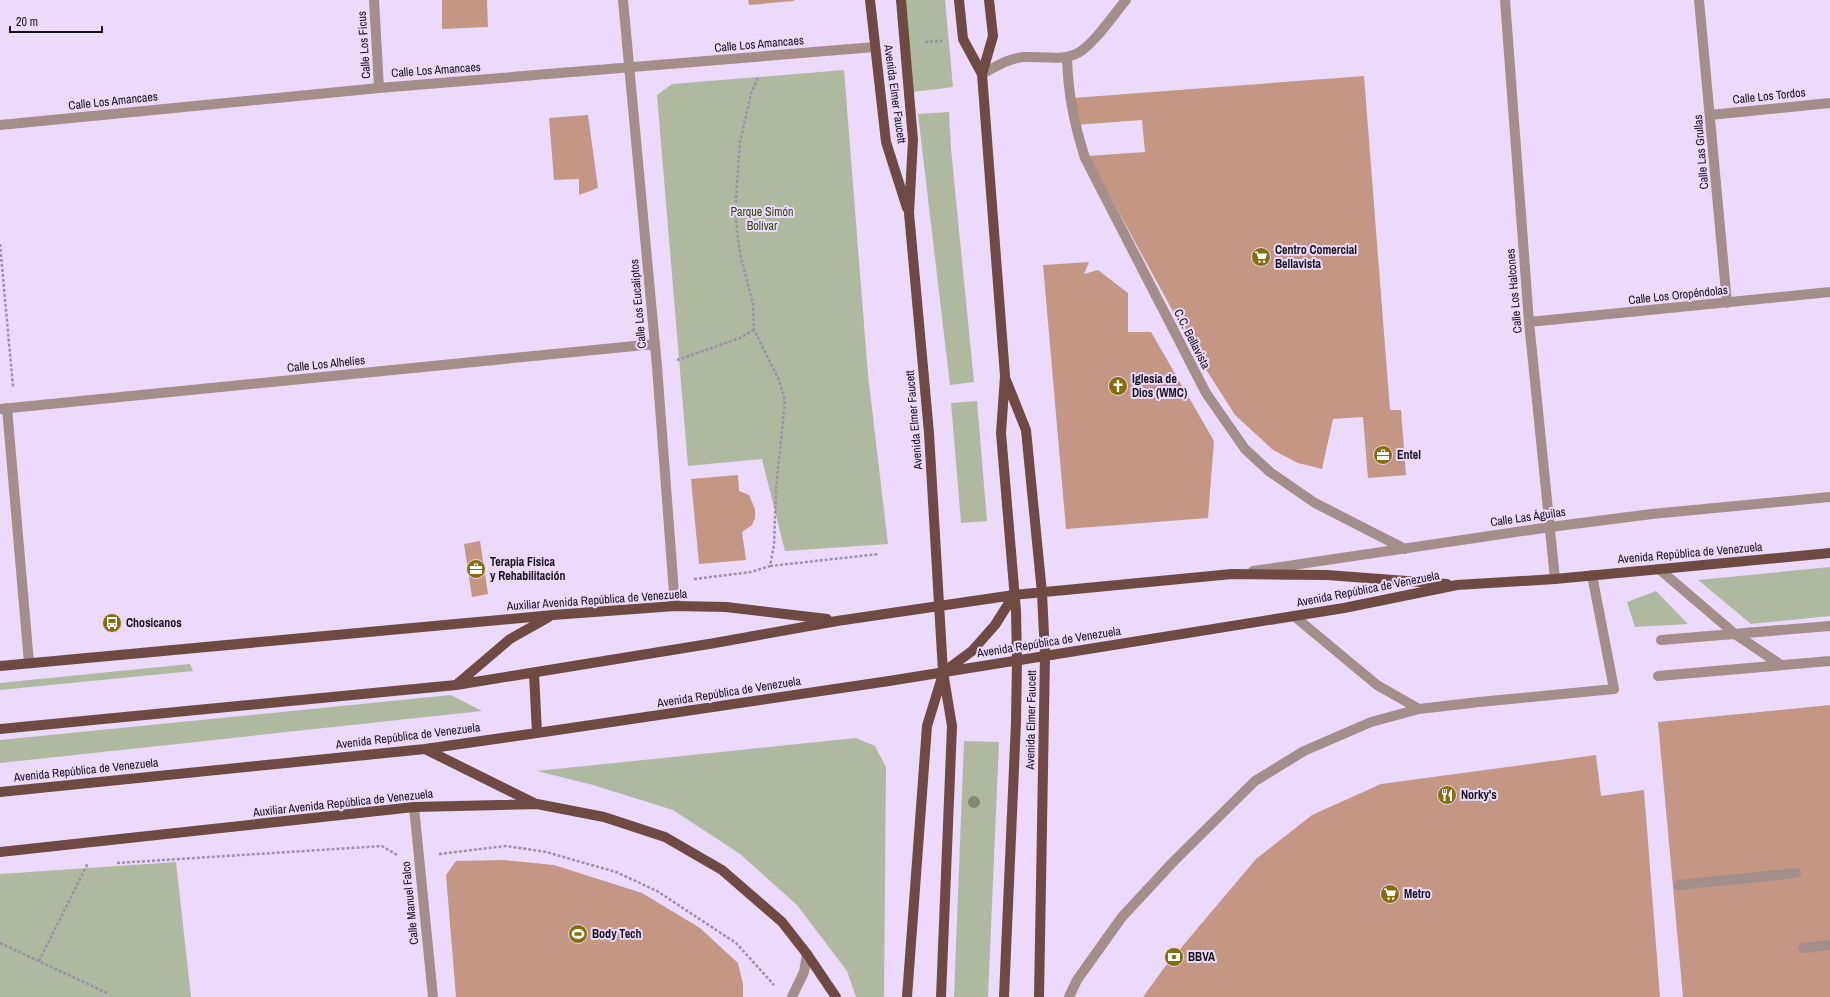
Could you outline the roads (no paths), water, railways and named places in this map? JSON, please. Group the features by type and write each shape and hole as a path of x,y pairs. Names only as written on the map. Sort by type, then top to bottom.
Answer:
{"main road":[{"name":"Avenida Elmer Faucett","path":"870,0 886,142 909,213"},
{"name":"Avenida Elmer Faucett","path":"901,0 913,140 909,213 929,433 943,672 952,726 941,997"},
{"name":"Avenida Elmer Faucett","path":"959,0 963,39 982,74"},
{"name":"Avenida Elmer Faucett","path":"989,0 993,36 982,74 1005,376 1001,433 1014,595 1017,660 1016,722 1004,997"},
{"name":"Avenida Elmer Faucett","path":"1005,376 1026,430 1042,593 1045,655 1039,997"},
{"name":"Avenida República de Venezuela","path":"0,729 456,685 940,605 1014,595 1232,574 1327,575 1457,585 1555,579 1830,553"},
{"name":"Avenida República de Venezuela","path":"0,792 425,749 943,672 1344,608 1457,585"},
{"path":"943,672 972,651 995,625 1014,595"},
{"name":"Auxiliar Avenida República de Venezuela","path":"0,666 553,614 675,606 726,607 837,621"},
{"path":"456,685 510,639 553,614"},
{"name":"Avenida Elmer Faucett","path":"907,997 927,726 943,672"},
{"path":"534,673 537,733"},
{"path":"425,749 537,804"},
{"name":"Auxiliar Avenida República de Venezuela","path":"0,852 414,807 537,804 604,817 665,838 722,870 782,922 807,954 836,997"}],"street":[{"name":"Calle Los Ficus","path":"374,0 379,88"},
{"name":"Calle Los Eucaliptos","path":"623,0 657,367 675,606"},
{"path":"982,74 1002,63 1023,57 1067,57 1078,53 1094,39 1126,0"},
{"name":"Calle Los Halcones","path":"1505,0 1529,322 1555,579"},
{"name":"Calle Las Grullas","path":"1698,0 1727,303"},
{"name":"Calle Los Amancaes","path":"0,125 379,88 875,47"},
{"name":"C.C. Bellavista","path":"1067,57 1069,96 1085,158 1206,393 1244,450 1270,472 1316,503 1406,549"},
{"name":"Calle Los Tordos","path":"1710,115 1830,103"},
{"name":"Calle Los Oropéndolas","path":"1529,322 1830,292"},
{"name":"Calle Los Alhelíes","path":"8,408 655,344"},
{"path":"8,408 29,663"},
{"name":"Calle Las Águilas","path":"1232,574 1550,527 1652,514 1830,497"},
{"path":"1659,569 1735,634 1781,665"},
{"path":"1069,997 1077,980 1122,917 1174,861 1254,781 1304,751 1372,722 1419,710 1479,702 1614,689 1592,575"},
{"path":"1294,616 1377,685 1419,710"},
{"path":"1661,640 1830,626"},
{"path":"1658,676 1830,661"},
{"name":"Calle Manuel Falco","path":"414,807 433,997"},
{"path":"1679,885 1796,873"},
{"path":"1803,948 1830,945"},
{"path":"792,997 804,972 807,954"}],"place":[{"name":"Centro Comercial Bellavista","path":"1261,257"},
{"name":"Iglesia de Dios (WMC)","path":"1118,386"},
{"name":"Entel","path":"1383,455"},
{"name":"Terapia Fisica y Rehabilitación","path":"476,569"},
{"name":"Chosicanos","path":"112,623"},
{"name":"Norky's","path":"1447,795"},
{"name":"Metro","path":"1390,894"},
{"name":"Body Tech","path":"578,934"},
{"name":"BBVA","path":"1174,957"}],"park label":[{"name":"Parque Simón Bolívar","path":"762,219"}]}
